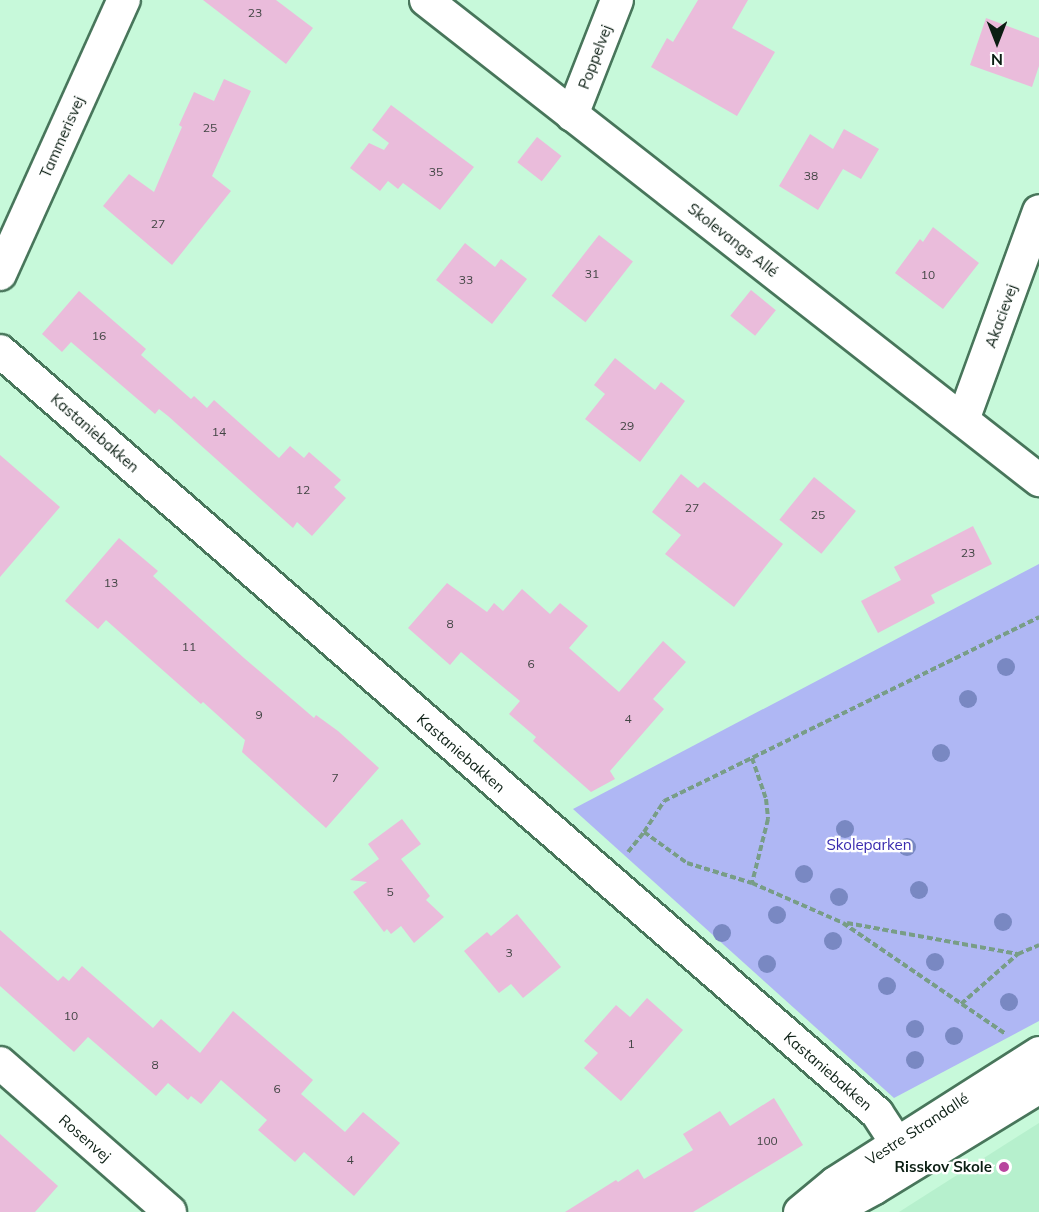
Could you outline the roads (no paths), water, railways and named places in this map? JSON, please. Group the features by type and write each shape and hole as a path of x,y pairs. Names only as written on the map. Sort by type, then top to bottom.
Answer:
{"street":[{"name":"Tammerisvej","path":"0,274 124,0"},
{"name":"Skolevangs Allé","path":"426,0 1039,480"},
{"name":"Poppelvej","path":"572,115 617,0"},
{"name":"Akacievej","path":"963,420 1039,211"},
{"name":"Kastaniebakken","path":"0,351 606,880 877,1113 903,1154"},
{"name":"Rosenvej","path":"0,1063 170,1212"},
{"name":"Vestre Strandallé","path":"828,1212 903,1154 1035,1066"},
{"name":"Vestre Strandallé","path":"801,1212 835,1183 903,1154"}],"place":[{"name":"Risskov Skole","path":"1004,1167"}],"park label":[{"name":"Skoleparken","path":"869,845"}]}
